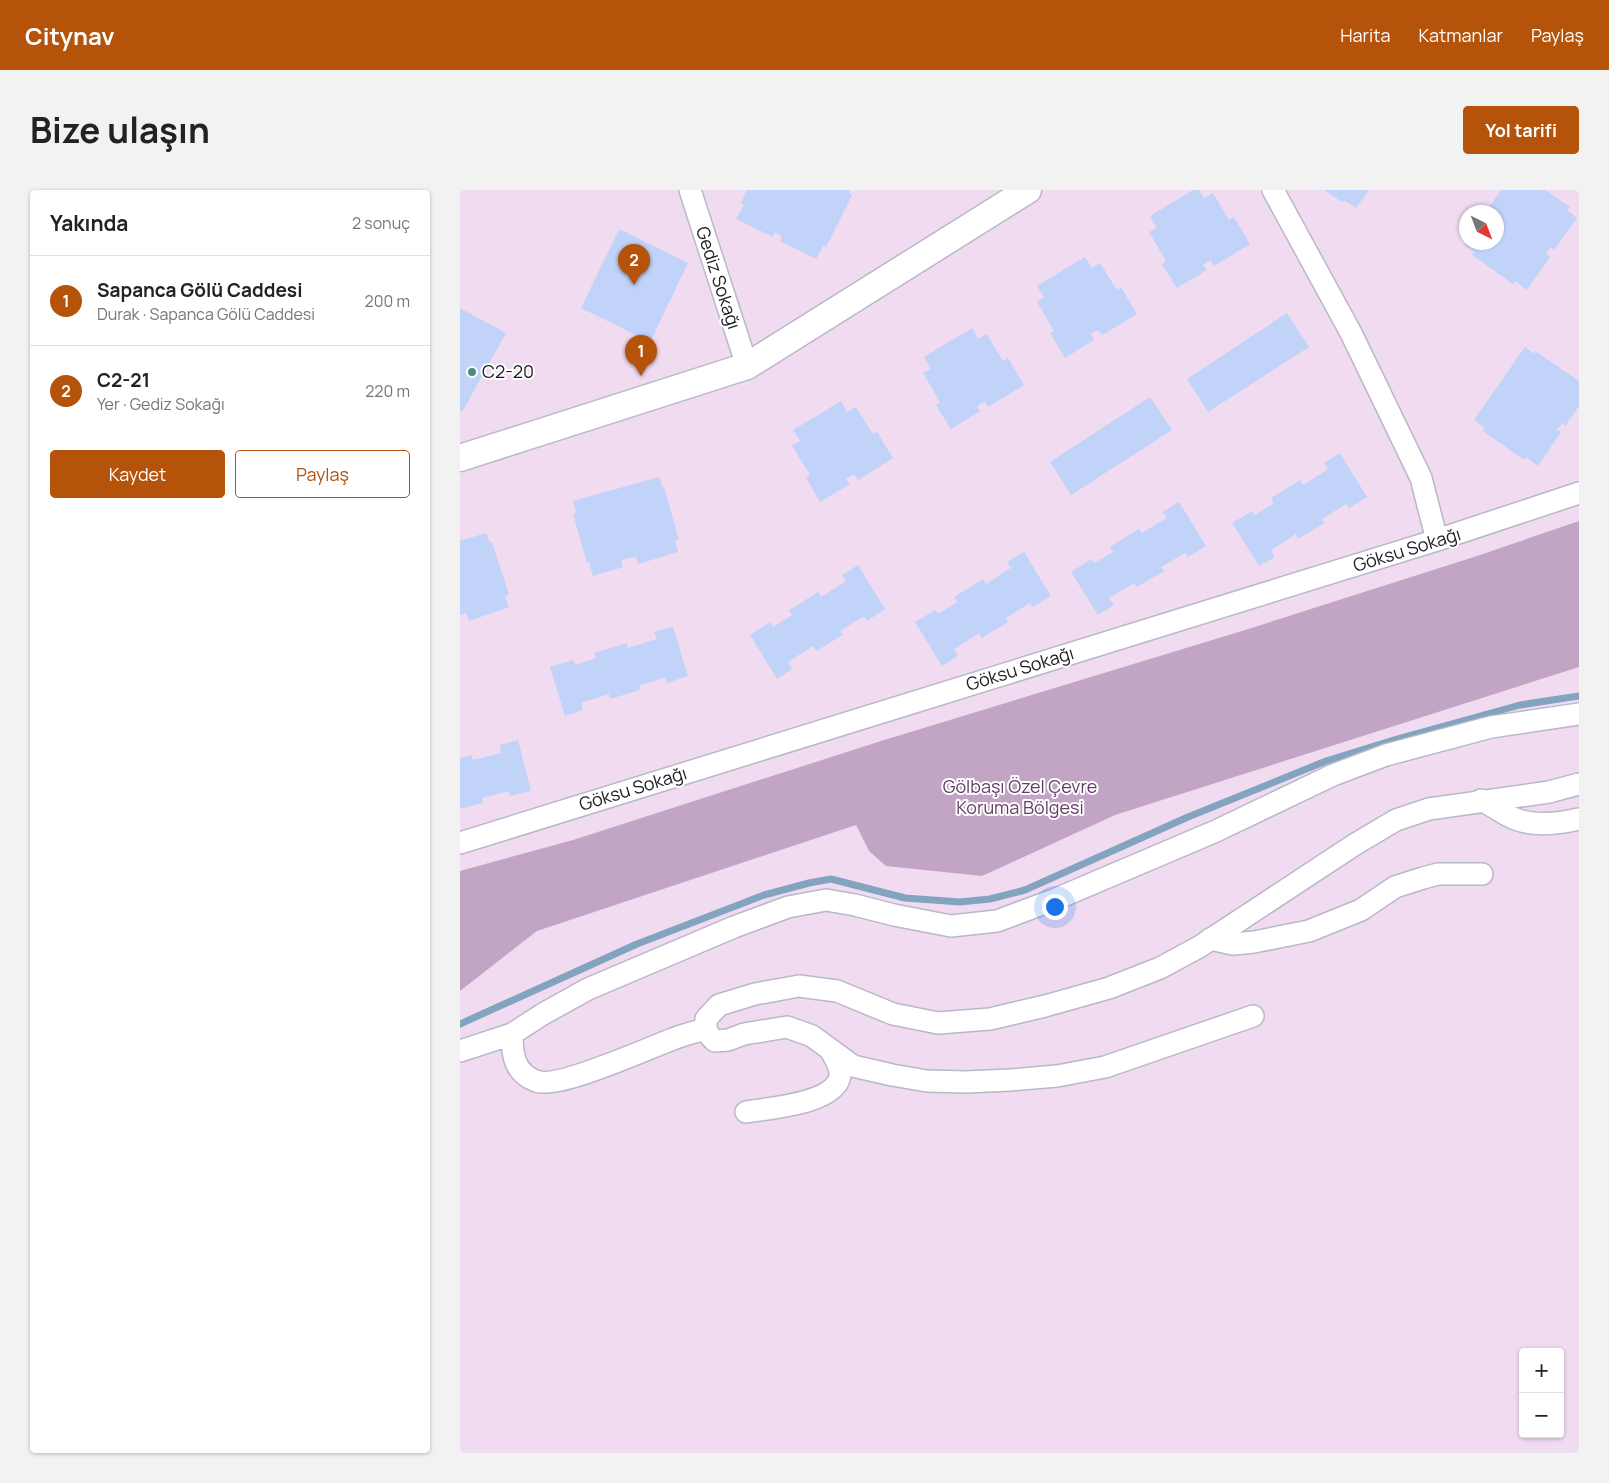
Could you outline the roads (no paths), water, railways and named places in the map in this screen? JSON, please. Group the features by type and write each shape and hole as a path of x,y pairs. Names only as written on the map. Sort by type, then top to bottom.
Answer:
{"street":[{"name":"Gediz Sokağı","path":"690,190 747,366"},
{"path":"460,458 747,366 1028,190"},
{"path":"1273,190 1351,333 1421,478 1437,540"},
{"name":"Göksu Sokağı","path":"460,842 1437,540 1579,493"},
{"path":"460,1051 512,1034 542,1014 588,989 788,907 826,900 951,926 997,921 1056,899 1216,831 1333,775 1386,755 1491,727 1579,714"},
{"path":"1254,1016 1105,1068 1057,1076 966,1082 892,1076 853,1066 812,1036 787,1027 715,1041 709,1036 706,1029 706,1019 719,1005 755,994 799,986 838,991 893,1014 938,1022 990,1018 1045,1006 1109,988 1160,968 1210,939 1354,845 1396,820 1429,809 1481,800 1549,792 1579,784"},
{"path":"1481,800 1510,817 1534,823 1566,822 1579,819"},
{"path":"1210,939 1233,944 1254,942 1309,931 1361,910 1396,888 1423,878 1438,874 1482,874"},
{"path":"512,1034 513,1054 517,1066 536,1082 552,1082 706,1029"},
{"path":"746,1112 810,1101 825,1095 836,1085 840,1075 837,1062 831,1051"}],"waterway":[{"path":"460,1024 637,944 764,895 831,879 905,898 960,902 990,899 1025,890 1188,817 1326,761 1520,705 1579,696"}],"place":[{"name":"C2-21","path":"634,285"},
{"name":"C2-20","path":"472,372"},
{"name":"Sapanca Gölü Caddesi","path":"641,376"}],"park label":[{"name":"Gölbaşı Özel Çevre Koruma Bölgesi","path":"1020,797"}]}
